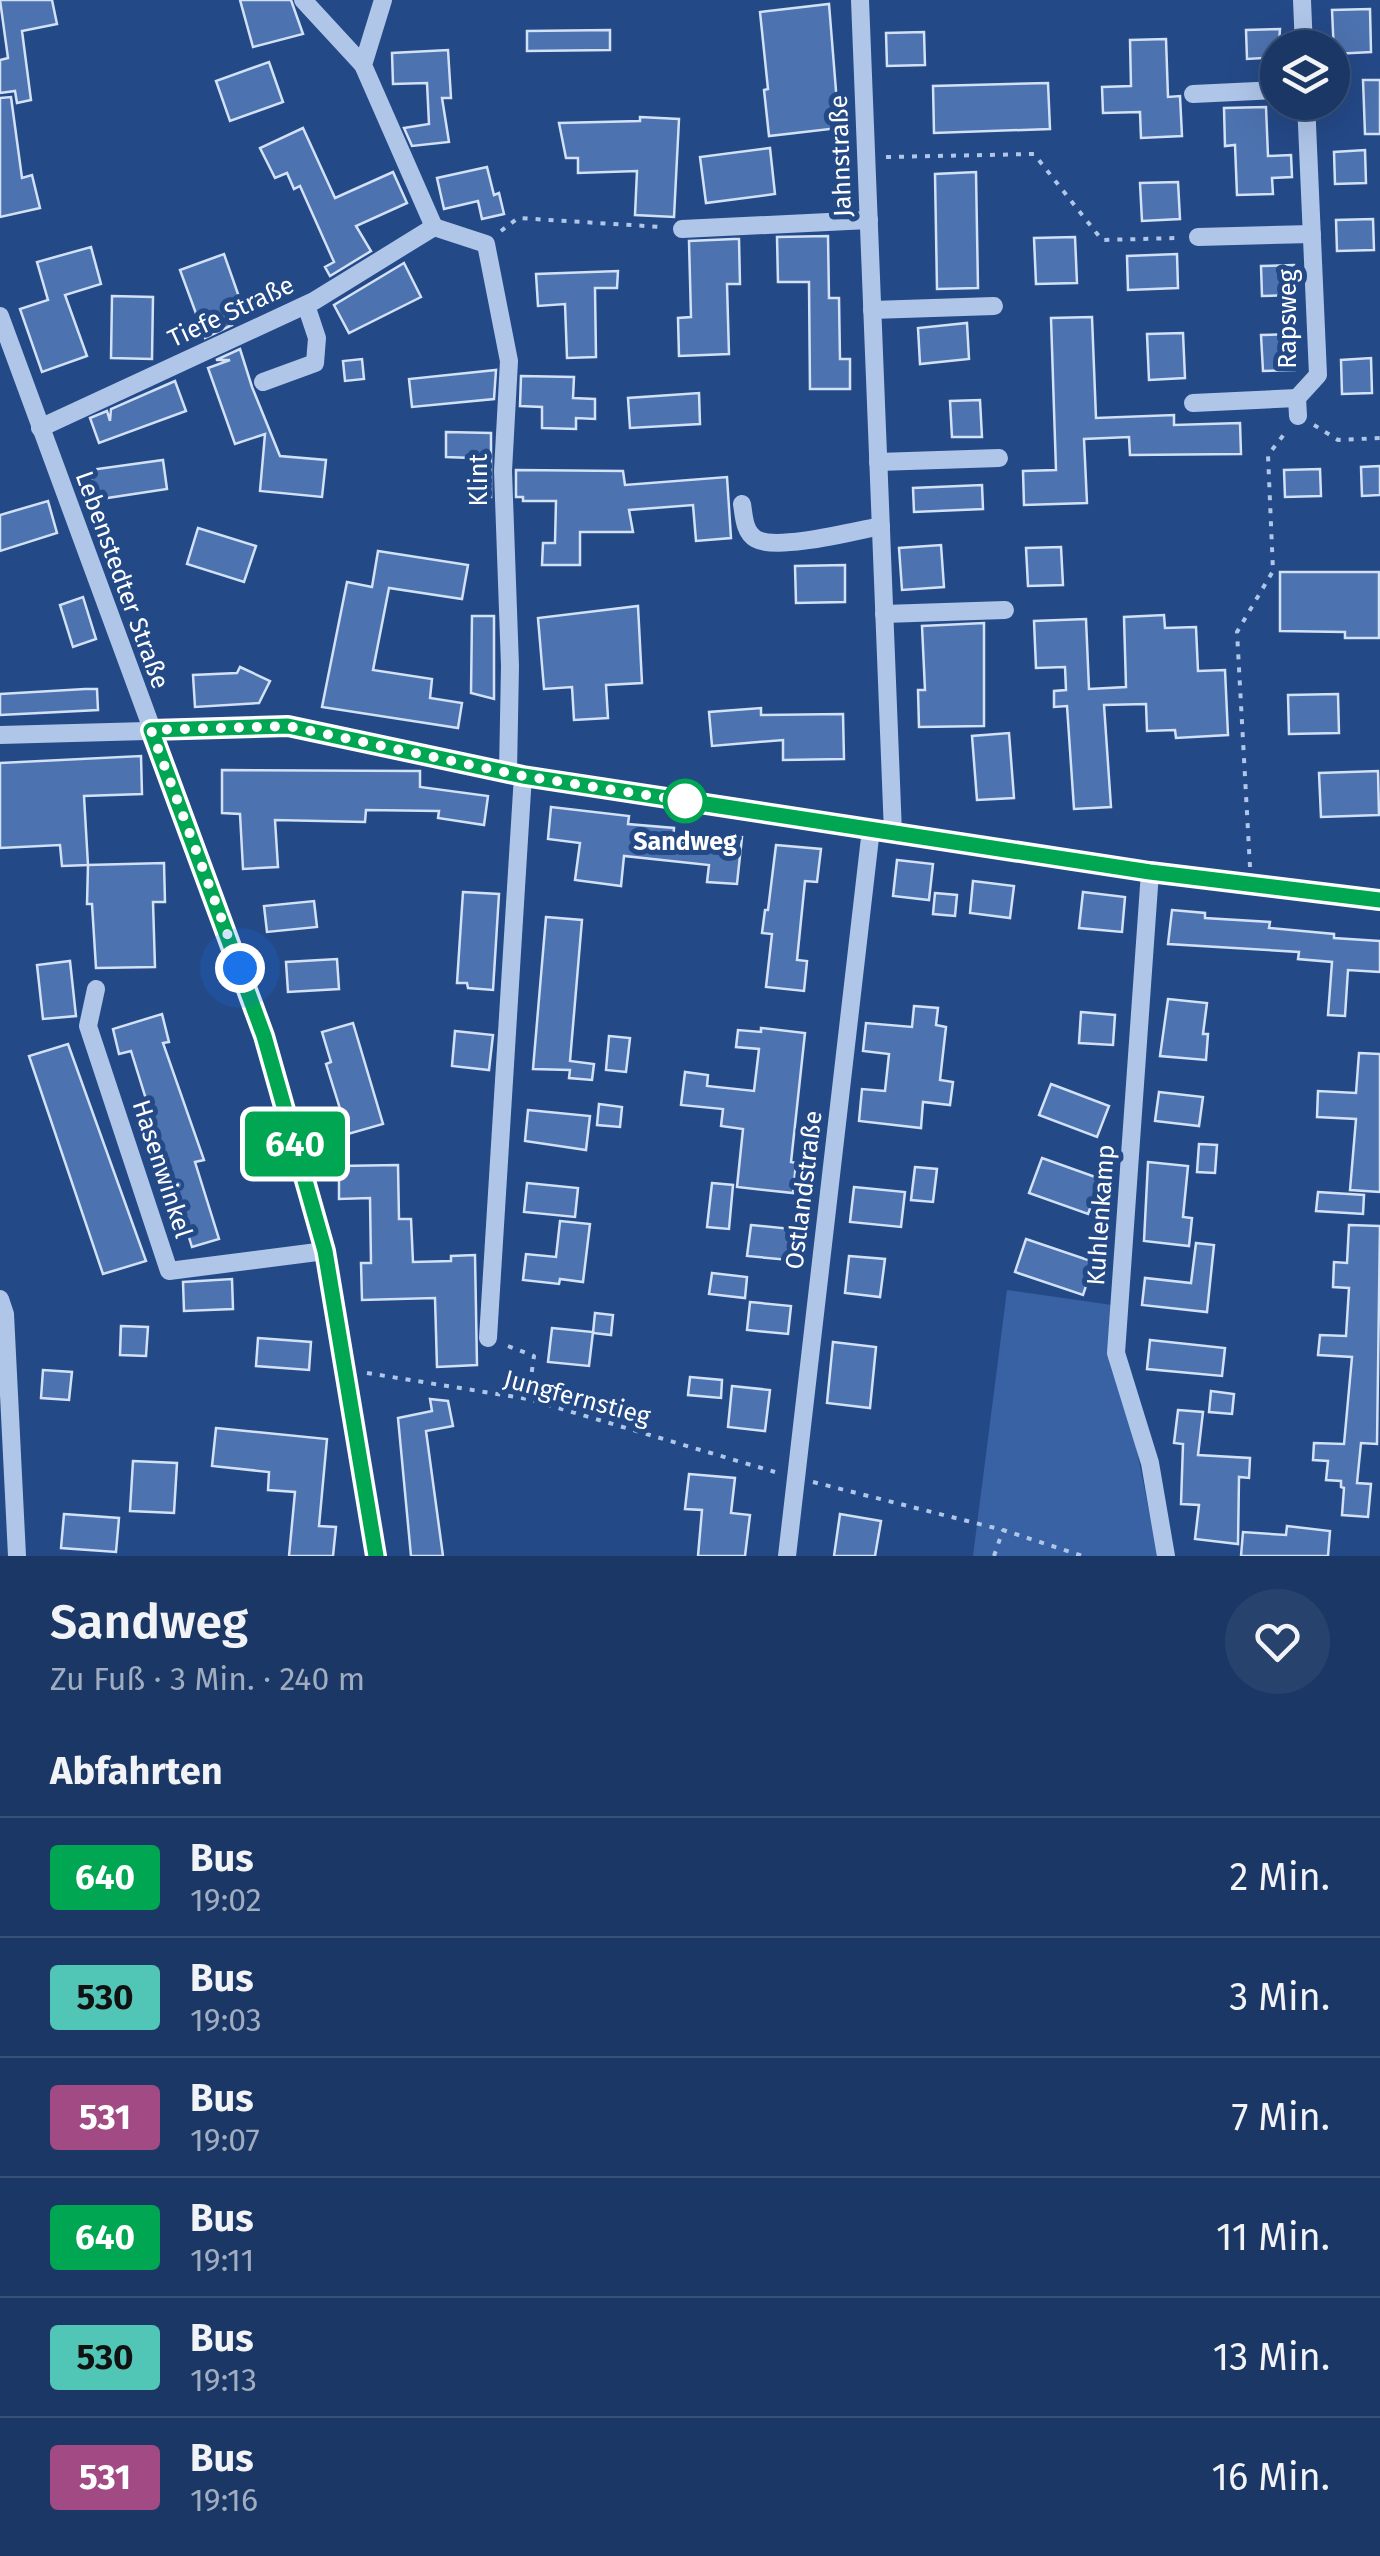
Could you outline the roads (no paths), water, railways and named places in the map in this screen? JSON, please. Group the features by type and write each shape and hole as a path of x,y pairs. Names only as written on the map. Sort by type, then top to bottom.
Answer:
{"street":[{"path":"303,0 363,65 434,227"},
{"path":"363,65 383,0"},
{"name":"Jahnstraße","path":"860,0 893,832"},
{"path":"1302,0 1303,30"},
{"path":"1193,94 1260,91"},
{"name":"Rapsweg","path":"1193,403 1298,407 1318,375 1307,120"},
{"path":"682,229 869,220"},
{"name":"Klint","path":"434,227 486,244 509,361 502,471 516,774"},
{"name":"Tiefe Straße","path":"40,428 306,305 434,227"},
{"name":"Rapsweg","path":"1198,237 1312,234"},
{"path":"263,382 315,363 317,338 306,305"},
{"path":"872,310 994,306"},
{"name":"Lebenstedter Straße","path":"0,316 264,1036 325,1251 376,1556"},
{"path":"878,462 999,458"},
{"path":"742,504 746,528 764,542 881,526"},
{"path":"884,614 1005,610"},
{"path":"0,735 288,726 516,774 1150,872 1380,900"},
{"path":"488,1338 516,774"},
{"name":"Ostlandstraße","path":"787,1556 871,829"},
{"name":"Kuhlenkamp","path":"1150,872 1116,1354 1150,1463 1166,1556"},
{"name":"Hasenwinkel","path":"96,989 88,1026 169,1271 325,1251"},
{"path":"0,1299 5,1314 17,1556"}],"place":[{"name":"Sandweg","path":"685,801"}]}
